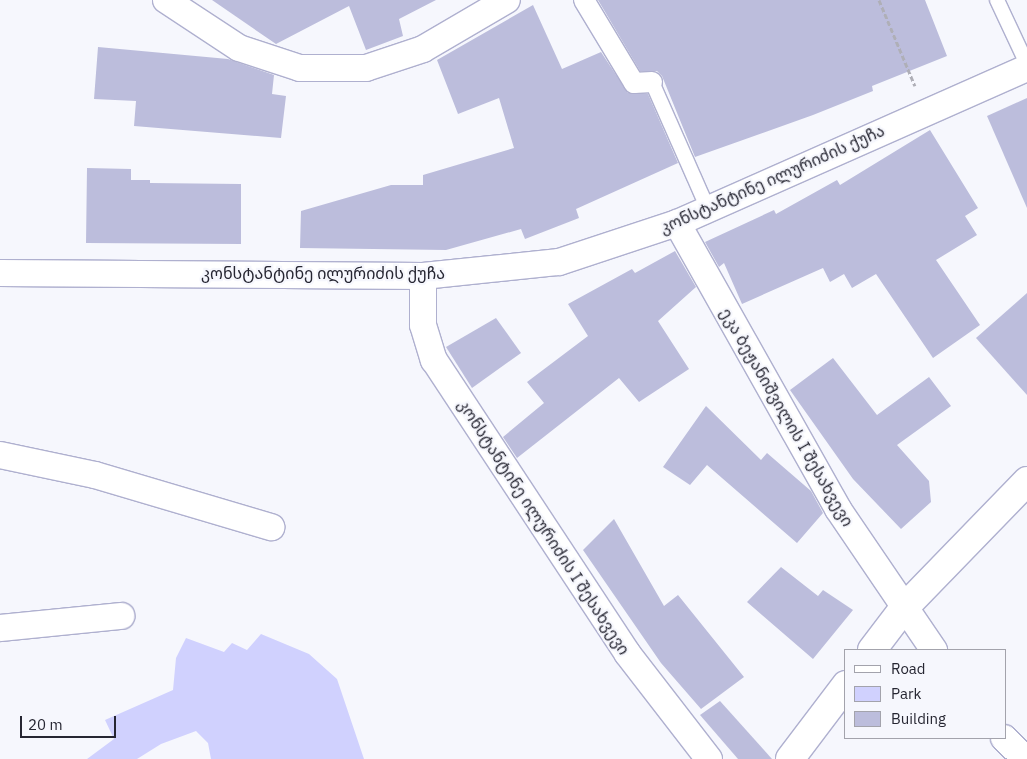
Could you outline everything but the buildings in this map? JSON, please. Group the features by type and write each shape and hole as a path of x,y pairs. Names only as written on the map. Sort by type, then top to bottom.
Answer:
{"street":[{"path":"173,2 239,48 300,68 366,68 423,48 508,0"},
{"path":"584,0 634,82 652,82"},
{"name":"კონსტანტინე ილურიძის ქუჩა","path":"0,273 423,276 559,262 677,223 1027,66"},
{"name":"ეკა ბეჟანიშვილის I შესახვევი","path":"677,223 838,509 933,649"},
{"name":"კონსტანტინე ილურიძის I შესახვევი","path":"423,276 423,325 434,360 627,653 708,759"},
{"path":"0,456 95,475 272,527"},
{"path":"873,649 904,608 1027,481"},
{"path":"0,628 121,616"},
{"path":"790,759 844,688"},
{"path":"1005,739 1026,759"}],"lane":[{"path":"997,0 1027,66"},
{"path":"652,82 708,209"}],"path":[{"path":"879,0 925,112"}],"green space":[{"path":"261,634 309,654 337,679 364,759 211,759 208,743 196,731 161,744 137,759 87,759 114,739 105,720 173,690 176,658 186,638 224,652 232,643 247,650"}]}
